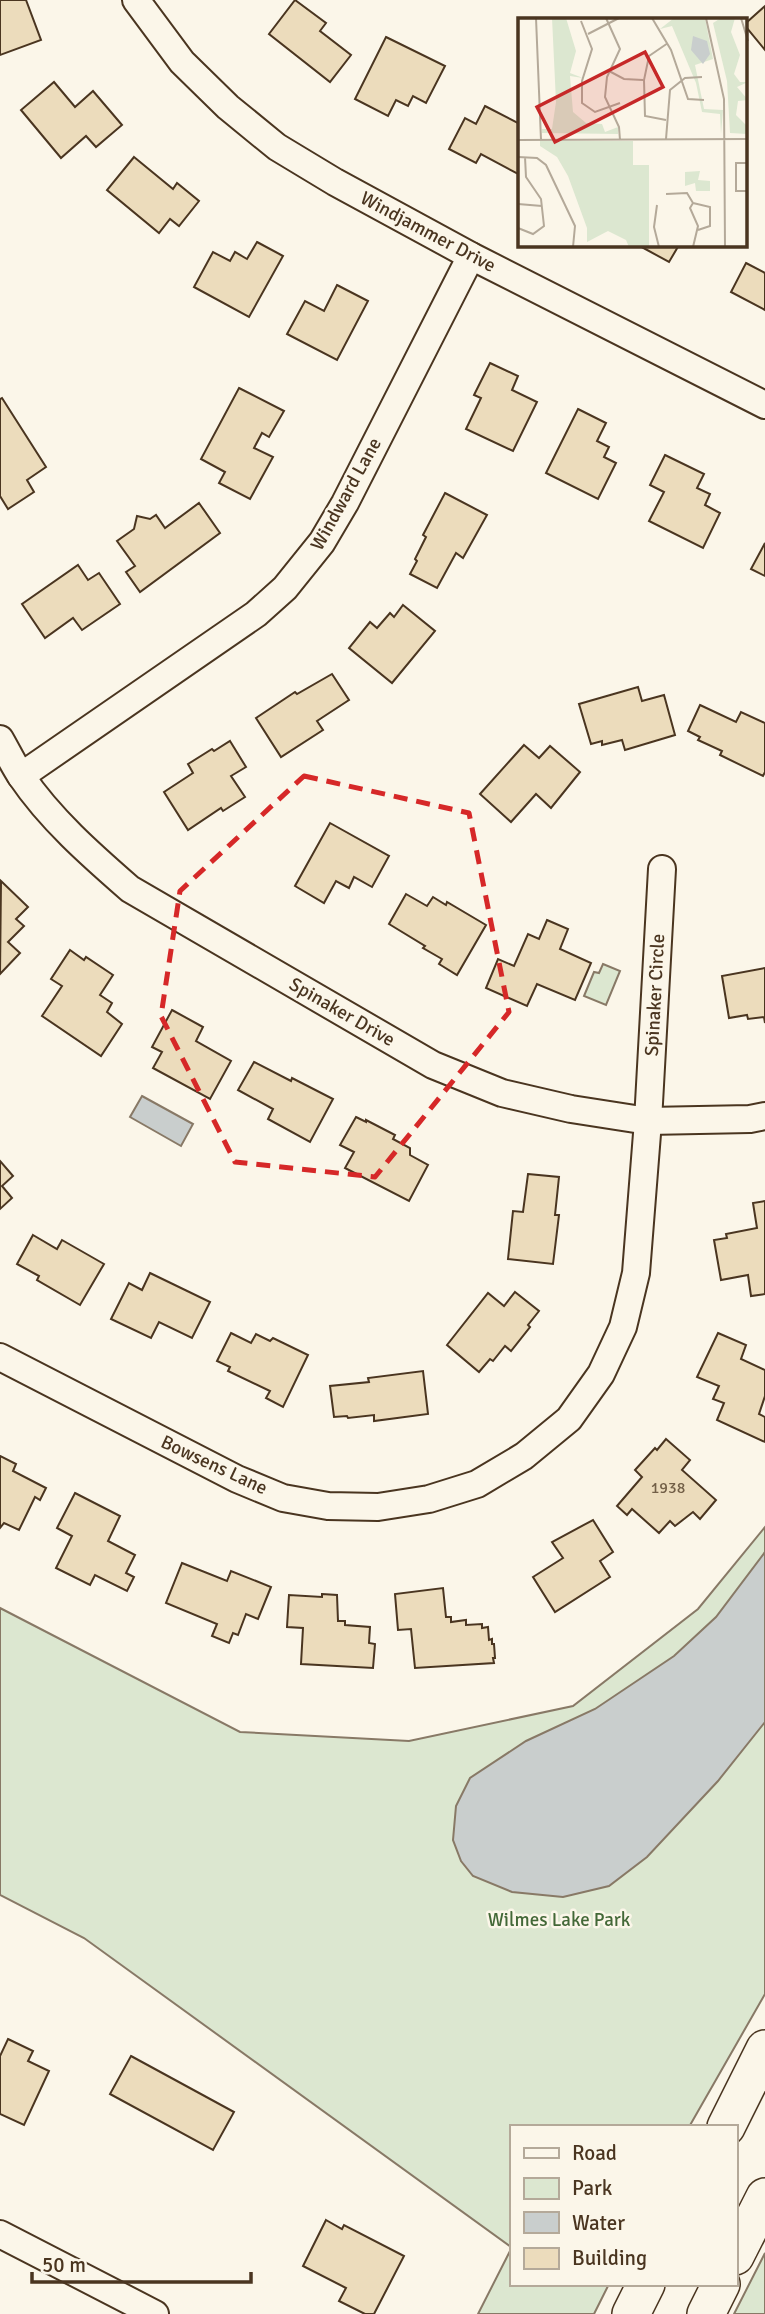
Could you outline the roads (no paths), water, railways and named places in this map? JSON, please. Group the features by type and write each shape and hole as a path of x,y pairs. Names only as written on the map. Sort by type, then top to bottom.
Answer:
{"main road":[{"path":"727,2125 765,2049"},
{"path":"737,2252 765,2197"},
{"path":"631,2314 645,2286"},
{"path":"706,2314 720,2286"}],"street":[{"name":"Windjammer Drive","path":"136,0 182,62 228,107 277,147 335,182 471,256 765,405"},
{"name":"Windward Lane","path":"21,776 256,614 285,588 323,542 334,523 471,256"},
{"name":"Spinaker Drive","path":"0,739 21,776 65,828 130,889 433,1065 502,1093 571,1109 648,1121 750,1119 765,1116"},
{"name":"Spinaker Circle","path":"648,1121 662,869"},
{"name":"Bowsens Lane","path":"0,1357 237,1479 283,1498 328,1506 377,1507 429,1499 477,1484 524,1456 569,1419 601,1374 623,1327 636,1273 648,1121"},
{"path":"0,2234 155,2314"}],"water":[{"path":"142,1096 193,1124 181,1146 130,1117"},
{"path":"765,1552 765,1722 718,1781 647,1857 609,1886 563,1897 512,1892 473,1876 461,1861 453,1840 456,1806 470,1778 526,1741 595,1709 674,1656 716,1617"}],"park label":[{"name":"Wilmes Lake Park","path":"559,1920"}]}
